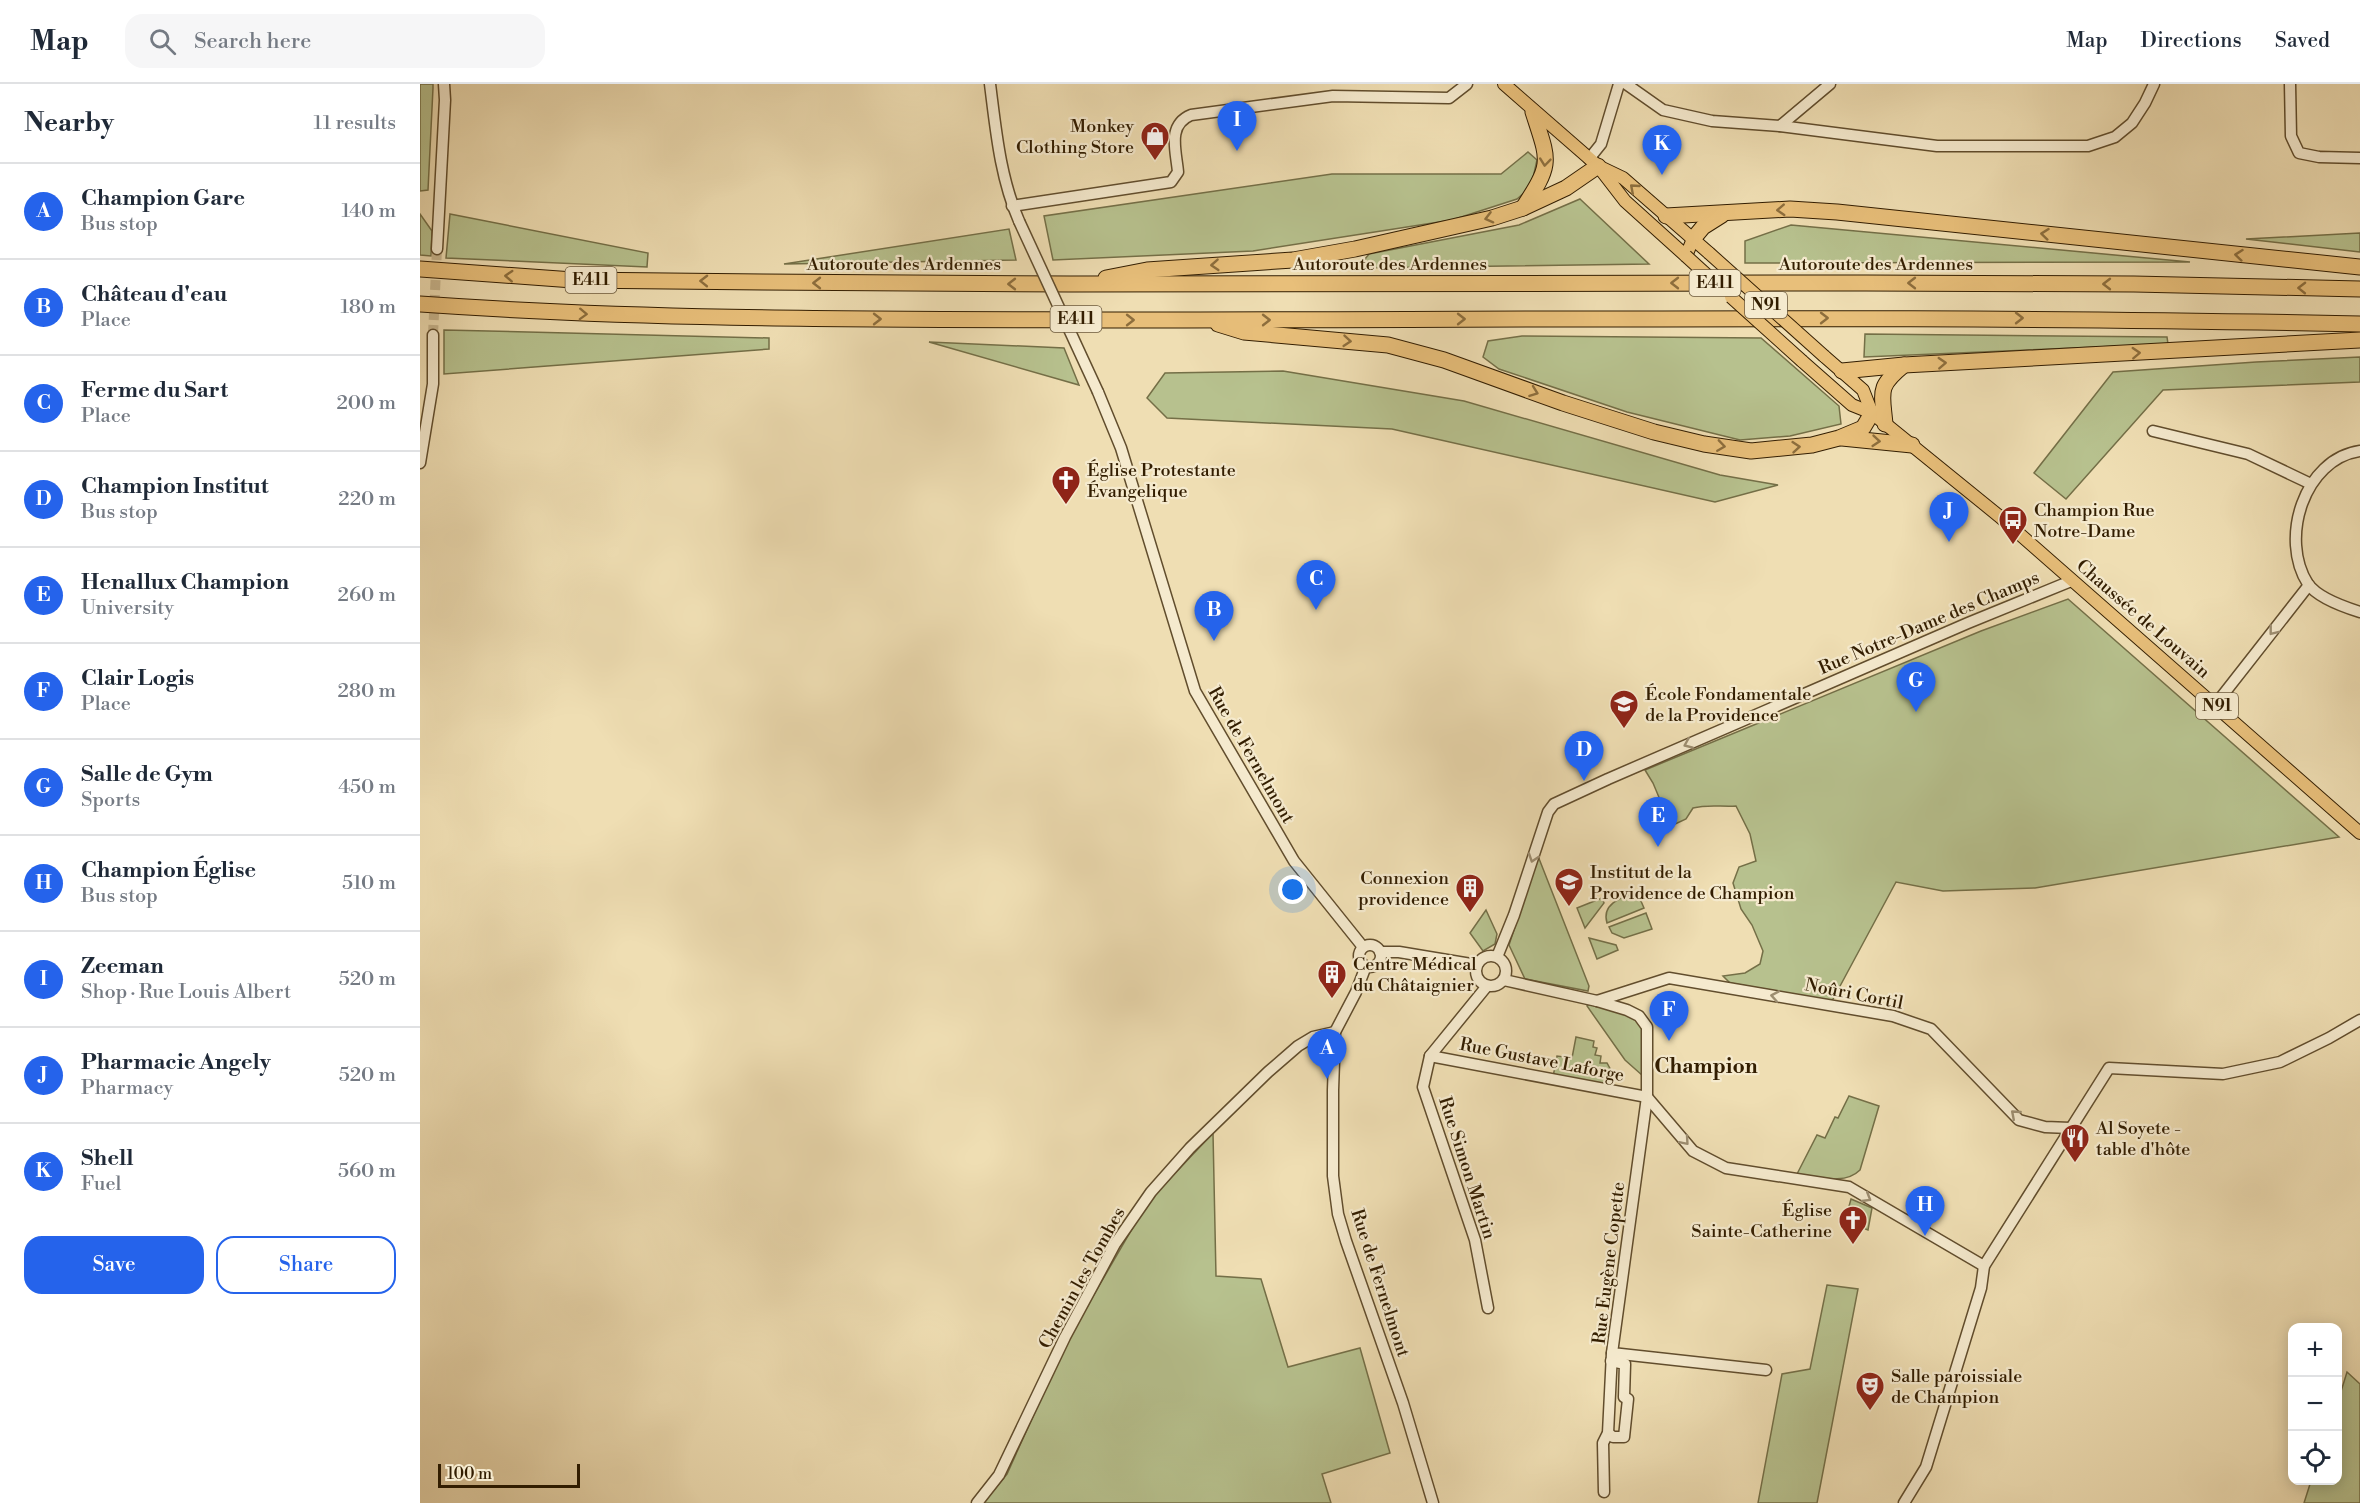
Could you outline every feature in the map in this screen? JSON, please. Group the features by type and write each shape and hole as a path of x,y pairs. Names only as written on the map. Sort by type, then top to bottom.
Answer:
{"highway":[{"path":"1522,208 1542,179 1546,164 1546,152 1533,112"},
{"path":"1070,284 1147,270 1293,260 1355,249 1492,218 1522,208 1566,188 1594,163"},
{"path":"1666,216 1790,209 1837,212 2360,267"},
{"path":"1693,239 1702,227 1724,214"},
{"name":"Autoroute des Ardennes","path":"420,269 573,280 1070,284 2134,284 2360,289"},
{"name":"E411","path":"420,304 570,313 735,318 1207,320 1864,317 2134,319 2360,324"},
{"path":"1207,320 1244,332 1388,345 1444,360 1654,432 1704,444 1751,450 1812,445 1839,438 1863,428 1872,412"},
{"path":"1842,371 1904,365 2360,340"},
{"path":"1885,424 1883,393 1887,379 1904,365"},
{"path":"1839,438 1912,445"}],"main road":[{"name":"Chaussée de Louvain","path":"1503,84 1594,163 1625,201 1852,405 1872,412 1993,512 2360,833"},
{"name":"Chaussée de Louvain","path":"1594,163 1623,178 1842,371 1863,390 1872,412"},
{"path":"1686,256 1693,239"},
{"path":"1802,361 1827,371 1842,371"}],"street":[{"path":"437,249 444,84"},
{"name":"Rue de Fernelmont","path":"990,84 1000,162 1012,206 1098,392 1120,448 1195,691 1294,861 1363,947 1359,956 1361,962 1366,966 1373,966 1379,962 1380,952"},
{"path":"1012,206 1171,182 1178,172 1175,134 1177,124 1191,115 1333,96 1449,98 1467,84"},
{"path":"1594,163 1619,84"},
{"path":"1626,84 1663,110 1712,121 1780,126 1937,146 2088,146 2115,137 2132,123 2154,84"},
{"path":"1780,126 1830,84"},
{"path":"2290,84 2291,136 2299,153 2319,157 2360,158"},
{"path":"420,464 433,384 433,335"},
{"path":"2153,431 2248,454 2311,484"},
{"path":"2360,451 2351,452 2328,464 2311,484 2297,518 2296,556 2309,585 2324,597 2360,612"},
{"name":"Rue Notre-Dame des Champs","path":"1497,957 1514,915 1548,812 1554,804 1618,774 2071,581"},
{"path":"2215,705 2309,585"},
{"path":"1363,947 1372,945 1380,952 1399,952 1477,965"},
{"path":"1485,957 1497,957 1506,969 1504,980 1495,986 1487,986 1478,980 1477,965 1485,957"},
{"name":"Rue de Fernelmont","path":"1366,966 1335,1032 1333,1176 1338,1214 1346,1241 1403,1403 1432,1503"},
{"name":"Noûri Cortil","path":"1597,1001 1669,978 1893,1016 1931,1029 2019,1120 2045,1127 2070,1128"},
{"name":"Rue Eugène Copette","path":"1504,980 1597,1001 1639,1016 1647,1027 1647,1097 1612,1357 1766,1370"},
{"name":"Rue Simon Martin","path":"1487,986 1430,1056 1423,1087 1475,1240 1488,1308"},
{"path":"1904,1503 1926,1467 1981,1288 1984,1266 2109,1068 2223,1074 2280,1062 2360,1020"},
{"name":"Chemin les Tombes","path":"977,1503 999,1475 1071,1327 1115,1244 1151,1192 1190,1148 1268,1072 1298,1046 1313,1037 1335,1032"},
{"name":"Rue Gustave Laforge","path":"1430,1056 1647,1097"},
{"path":"1647,1097 1693,1151 1726,1168 1849,1187 1984,1266"},
{"path":"1604,1492 1603,1443 1608,1433 1612,1357 1625,1364 1623,1391 1624,1397 1628,1399 1624,1437 1613,1437 1608,1433"}],"green space":[{"path":"420,84 433,84 433,88 428,190 420,191"},
{"path":"1528,152 1537,160 1531,187 1517,199 1452,220 1253,251 1053,260 1044,216 1332,174 1501,174"},
{"path":"1580,199 1649,264 1358,268 1369,254 1519,225"},
{"path":"420,214 432,231 431,256 420,255"},
{"path":"450,214 648,253 647,267 446,258"},
{"path":"1791,225 2190,262 1745,263 1745,241"},
{"path":"1009,229 1016,260 784,264"},
{"path":"2360,233 2360,252 2246,239"},
{"path":"444,330 769,338 769,349 444,374"},
{"path":"1865,334 2167,337 2168,344 1864,357"},
{"path":"1522,336 1761,338 1839,406 1841,424 1790,436 1740,440 1627,412 1499,369 1483,357 1488,341"},
{"path":"929,342 1064,348 1079,385"},
{"path":"2360,357 2360,382 2163,390 2066,499 2034,473 2113,372"},
{"path":"1283,371 1464,401 1720,475 1778,485 1715,502 1392,429 1167,418 1147,398 1165,373"},
{"path":"2068,599 2339,837 2035,888 1943,891 1896,882 1832,1001 1730,983 1723,976 1745,973 1760,964 1763,951 1752,925 1741,909 1733,883 1739,867 1756,861 1750,834 1736,806 1693,808 1686,819 1671,826 1645,770 1981,631"},
{"path":"1538,856 1589,986 1588,991 1525,979 1509,945"},
{"path":"1637,892 1644,908 1607,923 1607,910 1610,906"},
{"path":"1602,898 1604,903 1585,928 1577,908"},
{"path":"1486,910 1497,934 1495,944 1483,951 1470,933"},
{"path":"1646,913 1652,929 1624,938 1612,933 1609,927"},
{"path":"1589,938 1616,945 1618,950 1597,959"},
{"path":"1592,1002 1638,1018 1645,1028 1643,1076 1625,1060 1587,1006"},
{"path":"1576,1037 1594,1041 1593,1047 1597,1048 1595,1055 1601,1056 1600,1063 1607,1063 1613,1074 1612,1086 1553,1077 1557,1056 1572,1058"},
{"path":"1849,1096 1879,1106 1860,1170 1854,1175 1838,1179 1797,1174 1817,1135 1825,1138"},
{"path":"1213,1133 1216,1276 1261,1279 1288,1367 1360,1348 1390,1453 1322,1474 1331,1503 983,1503 1007,1474 1067,1341 1147,1203"},
{"path":"1851,1199 1872,1208 1868,1230 1853,1224 1852,1227 1844,1225"},
{"path":"1827,1285 1858,1289 1817,1503 1758,1503 1782,1374 1810,1369"},
{"path":"2347,1372 2360,1384 2360,1503 2304,1503 2310,1485 2342,1485 2342,1388"}],"tunnel":[{"path":"433,335 437,249"}],"place":[{"name":"Zeeman","path":"1237,151"},
{"name":"Monkey Clothing Store","path":"1155,162"},
{"name":"Shell","path":"1662,175"},
{"name":"Église Protestante Évangelique","path":"1066,506"},
{"name":"Pharmacie Angely","path":"1949,542"},
{"name":"Champion Rue Notre-Dame","path":"2013,546"},
{"name":"Ferme du Sart","path":"1316,610"},
{"name":"Château d'eau","path":"1214,641"},
{"name":"Salle de Gym","path":"1916,712"},
{"name":"École Fondamentale de la Providence","path":"1624,730"},
{"name":"Champion Institut","path":"1584,781"},
{"name":"Henallux Champion","path":"1658,847"},
{"name":"Institut de la Providence de Champion","path":"1569,908"},
{"name":"Connexion providence","path":"1470,914"},
{"name":"Centre Médical du Châtaignier","path":"1332,1000"},
{"name":"Clair Logis","path":"1669,1041"},
{"name":"Champion Gare","path":"1327,1079"},
{"name":"Al Soyete - table d'hôte","path":"2075,1164"},
{"name":"Champion Église","path":"1925,1236"},
{"name":"Église Sainte-Catherine","path":"1853,1246"},
{"name":"Salle paroissiale de Champion","path":"1870,1412"}],"district":[{"name":"Champion","path":"1706,1067"}]}
